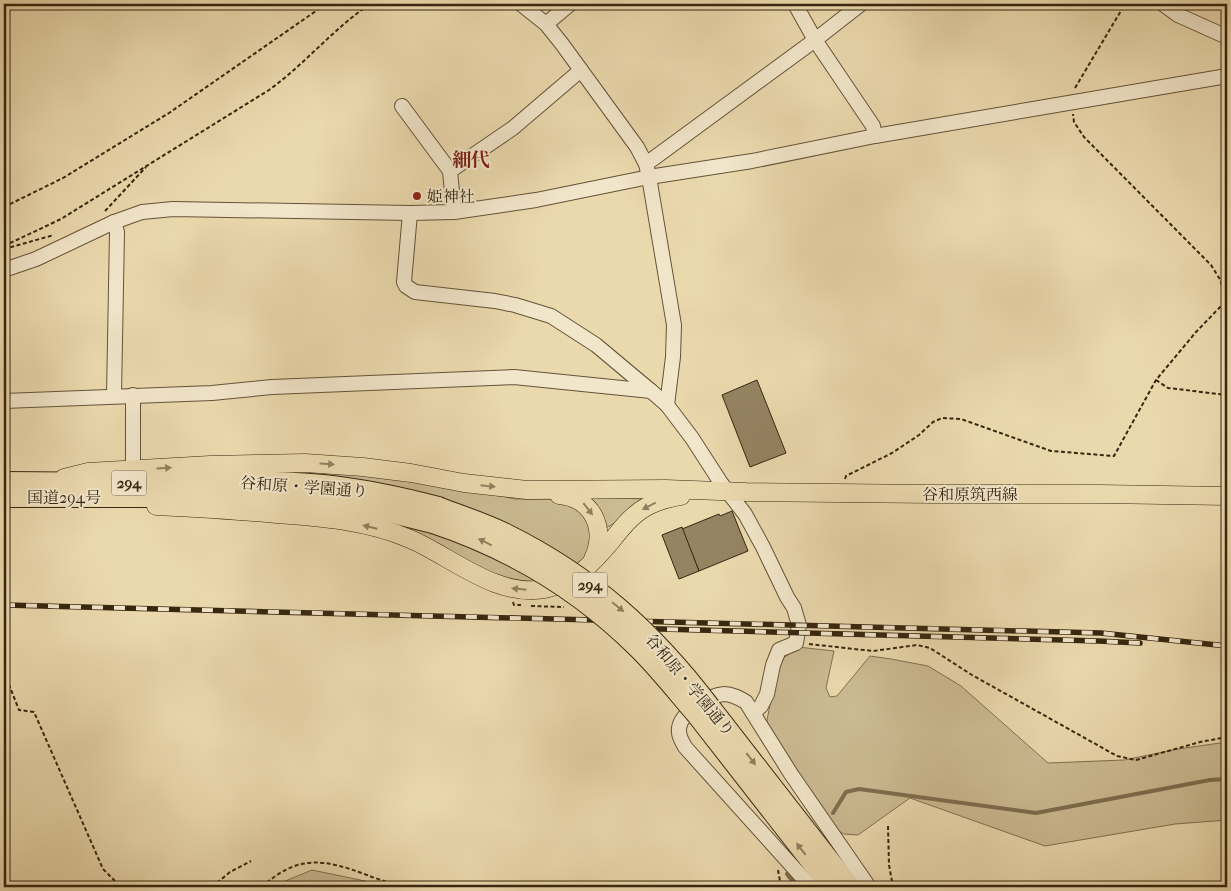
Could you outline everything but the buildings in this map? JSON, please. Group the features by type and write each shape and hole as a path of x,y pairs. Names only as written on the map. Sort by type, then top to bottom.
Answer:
{"highway":[{"name":"国道294号","path":"4,482 47,482"},
{"name":"谷和原・学園通り","path":"47,482 130,484 288,497 436,515 475,538 546,575 600,613 704,711 850,887"},
{"name":"国道294号","path":"4,497 130,484"},
{"name":"谷和原・学園通り","path":"704,711 831,887"}],"main road":[{"path":"592,563 596,553 598,532 596,521 587,507 574,498 527,490 464,484 411,473 305,463 210,465 130,484 147,506 335,519 369,526 408,538 474,574 514,590 545,589 566,583 586,569 592,563 628,521 653,503 670,498 721,492"},
{"path":"527,490 666,489 721,492"},
{"name":"谷和原筑西線","path":"721,492 1227,496"}],"street":[{"path":"521,4 546,24 637,147 648,170 674,325 673,357 667,405"},
{"path":"546,24 570,4"},
{"path":"795,4 815,40 873,126 875,136"},
{"path":"648,170 861,4"},
{"path":"1162,4 1178,15 1227,37"},
{"path":"450,171 513,128 581,70"},
{"path":"4,270 36,259 109,218 142,212 173,209 454,212 536,200 648,170 752,161 875,136 1227,76"},
{"path":"402,106 450,171 454,212"},
{"path":"410,213 404,282 410,290 515,305 550,316 596,345 667,405 721,492 745,514 794,608 799,625 796,643 779,650 773,665 767,694 761,706 753,713"},
{"path":"109,218 117,232 114,396"},
{"path":"4,401 514,377 652,391"},
{"path":"130,484 133,395"},
{"path":"812,887 685,747 679,737 679,728 684,716 699,704 716,695 725,694 733,695 746,702 791,774 869,887"}],"path":[{"path":"4,207 63,178 169,113 326,4"},
{"path":"4,247 61,219 284,78 358,12 370,4"},
{"path":"835,493 846,476 892,454 919,435 933,422 942,418 961,419 1051,451 1114,456 1156,380 1196,332 1222,305 1221,281 1211,265 1084,137 1074,122 1071,103 1072,94 1125,4"},
{"path":"109,218 147,166"},
{"path":"4,247 60,233"},
{"path":"1156,380 1168,388 1227,395"},
{"path":"514,605 571,608"},
{"path":"796,643 873,651 917,645 930,648 972,675 1117,756 1136,760 1200,742 1227,737"},
{"path":"4,672 19,710 34,712 103,869 122,887"},
{"path":"888,826 889,865 893,887"},
{"path":"212,887 230,872 251,861"},
{"path":"262,887 289,868 308,863 326,862 396,887"}],"shaded area":[{"path":"310,468 445,484 515,499 559,499 587,515 594,546 578,567 211,474"},
{"path":"581,497 647,499 622,519 604,529"},
{"path":"363,511 456,538 546,583 508,583"},
{"path":"798,647 834,651 826,688 830,697 837,696 870,656 928,666 961,686 1048,763 1124,760 1178,749 1227,742 1227,820 1175,824 1045,846 910,798 858,835 844,834 834,829 766,725 781,660"},
{"path":"312,870 365,881 375,887 276,887 278,884"}],"waterway":[{"path":"833,813 846,792 859,789 1036,813 1210,780 1227,779"},
{"path":"790,871 787,874 797,887"}],"railway":[{"path":"4,605 1101,633 1227,646"},
{"path":"623,628 1140,643"}],"place":[{"name":"姫神社","path":"417,196"}],"district":[{"name":"細代","path":"471,160"}]}
